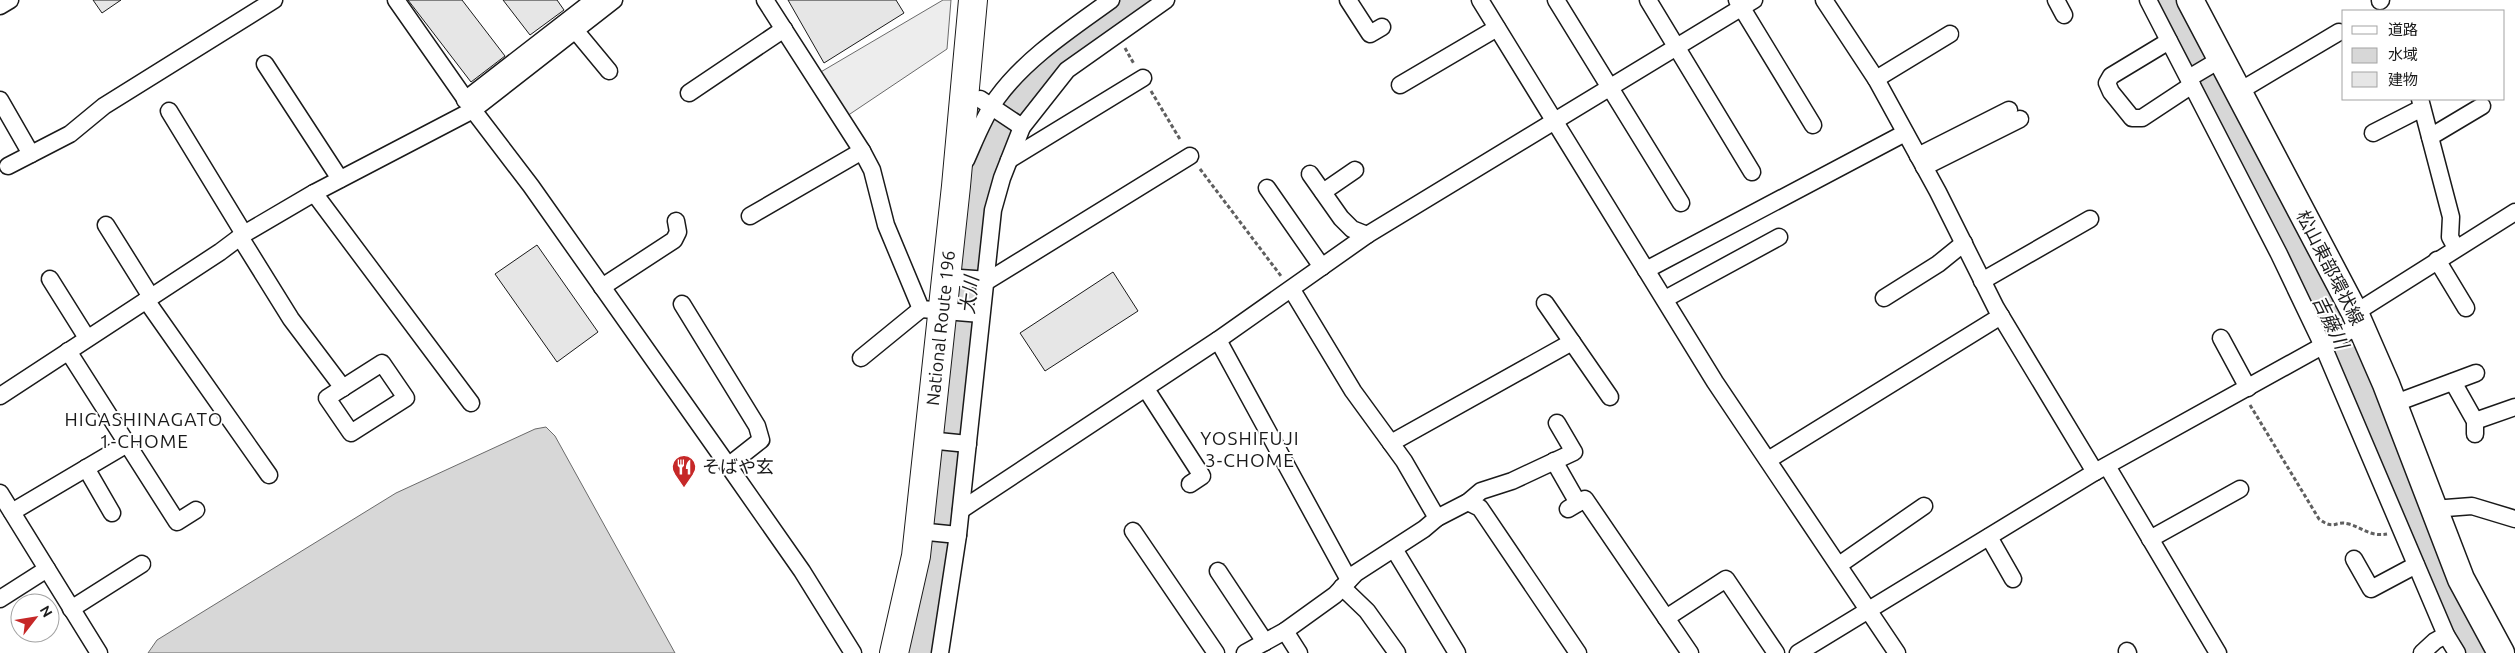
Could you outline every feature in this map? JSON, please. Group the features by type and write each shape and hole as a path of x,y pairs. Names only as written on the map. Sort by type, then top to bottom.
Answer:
{"highway":[{"name":"National Route 196","path":"894,653 916,556 926,531 936,441 940,310 953,278 956,186 987,101 972,0"}],"main road":[{"name":"松山東部環状線","path":"2190,0 2218,61 2238,92 2356,322 2394,404 2461,579 2500,653"}],"street":[{"path":"0,6 10,0"},
{"path":"8,166 70,134 104,106 274,0"},
{"path":"396,0 469,105 532,186 802,571 853,653"},
{"path":"469,105 574,6 594,0"},
{"path":"0,396 242,236 469,105 614,0"},
{"path":"765,0 862,150 872,170 886,225 940,310"},
{"path":"1022,127 987,101 1068,31 1111,0"},
{"path":"940,653 961,510 982,280 993,210 1009,160 1022,127 1067,70 1166,0"},
{"path":"1348,0 1370,34 1382,27"},
{"path":"1556,0 1681,203"},
{"path":"1648,0 1752,172"},
{"path":"1824,0 1876,79 1964,243 2000,316 2101,469 2150,539 2218,653"},
{"path":"2056,0 2064,15"},
{"path":"2148,0 2326,344 2401,530 2446,635 2457,653"},
{"path":"1483,1 1497,28 1716,382 1897,653"},
{"path":"961,510 1146,389 1292,290 1367,235 1610,89 1744,3 1813,125"},
{"path":"1400,85 1497,28"},
{"path":"690,93 784,29"},
{"path":"575,30 608,71"},
{"path":"2238,92 2339,32"},
{"path":"1876,79 1950,34"},
{"path":"2170,41 2111,76 2108,83 2111,92 2132,118 2142,118 2218,61"},
{"path":"265,64 340,179"},
{"path":"1009,160 1143,78"},
{"path":"0,100 31,154"},
{"path":"2373,133 2421,103 2451,217 2450,238 2456,248"},
{"path":"2430,137 2482,106"},
{"path":"169,111 291,319 343,388"},
{"path":"1921,162 2014,115"},
{"path":"1646,270 1905,133"},
{"path":"750,216 862,150"},
{"path":"953,278 989,280 1190,156"},
{"path":"1323,192 1355,170"},
{"path":"1310,174 1352,229 1367,235"},
{"path":"1267,188 1322,267"},
{"path":"314,193 471,403"},
{"path":"1798,653 2101,469 2326,344 2437,260 2515,212"},
{"path":"1982,281 2090,219"},
{"path":"602,287 674,240 678,232 676,221"},
{"path":"106,225 148,299 209,376 269,475"},
{"path":"1664,299 1779,237"},
{"path":"1884,298 1938,264 1964,243"},
{"path":"2437,260 2466,308"},
{"path":"50,279 87,338"},
{"path":"1292,290 1353,391 1404,461 1437,518"},
{"path":"1545,303 1610,397"},
{"path":"682,304 757,426 761,440 728,466"},
{"path":"861,358 940,310 978,314"},
{"path":"1768,460 2000,316"},
{"path":"2221,338 2245,389"},
{"path":"1218,340 1346,584 1397,653"},
{"path":"1391,443 1572,342"},
{"path":"68,351 177,522 196,510"},
{"path":"382,363 406,398 351,433 327,398 343,388 382,363"},
{"path":"2394,404 2476,373"},
{"path":"2453,382 2475,427 2515,407"},
{"path":"1146,389 1202,476 1190,484"},
{"path":"1245,653 1285,631 1346,584 1356,573 1437,518 1468,502 1481,491 1512,482 1574,452 1557,423"},
{"path":"936,441 966,444"},
{"path":"94,651 47,569 4,502 86,468 127,444"},
{"path":"1554,461 1573,506 1585,499 1690,653"},
{"path":"86,468 112,513"},
{"path":"2150,539 2240,489"},
{"path":"1468,502 1480,508 1578,653"},
{"path":"1838,565 1924,506"},
{"path":"2433,509 2472,506 2515,519"},
{"path":"1133,530 1216,653"},
{"path":"926,531 956,534"},
{"path":"1989,537 2013,579"},
{"path":"1394,549 1457,653"},
{"path":"2354,559 2370,589 2416,565"},
{"path":"71,609 142,564"},
{"path":"0,599 47,569"},
{"path":"1218,571 1265,642"},
{"path":"1666,618 1726,579 1776,653"},
{"path":"1285,631 1299,653"},
{"path":"2422,653 2435,641 2446,635"}],"path":[{"path":"2245,389 2319,519 2333,526 2349,524 2370,535 2378,536 2401,530"}],"shaded area":[{"path":"943,0 951,0 947,49 847,116 819,73"}],"water":[{"path":"546,427 555,436 675,653 148,653 157,640 396,493 535,429"}],"building":[{"path":"93,0 121,0 102,13"},
{"path":"408,0 462,0 505,56 471,82"},
{"path":"503,0 557,0 564,10 530,35"},
{"path":"788,0 896,0 904,13 824,63"},
{"path":"537,245 598,332 557,362 495,274"},
{"path":"1113,272 1138,311 1045,371 1020,333"}],"waterway":[{"name":"大川","path":"925,653 941,555 968,294 987,168 1021,103 1060,60 1141,0"},
{"name":"吉藤川","path":"2167,0 2261,179 2359,378 2463,636 2475,653"}],"place":[{"name":"そばや玄","path":"684,488"}],"district":[{"name":"HIGASHINAGATO 1-CHOME","path":"144,430"},
{"name":"YOSHIFUJI 3-CHOME","path":"1250,449"}]}
